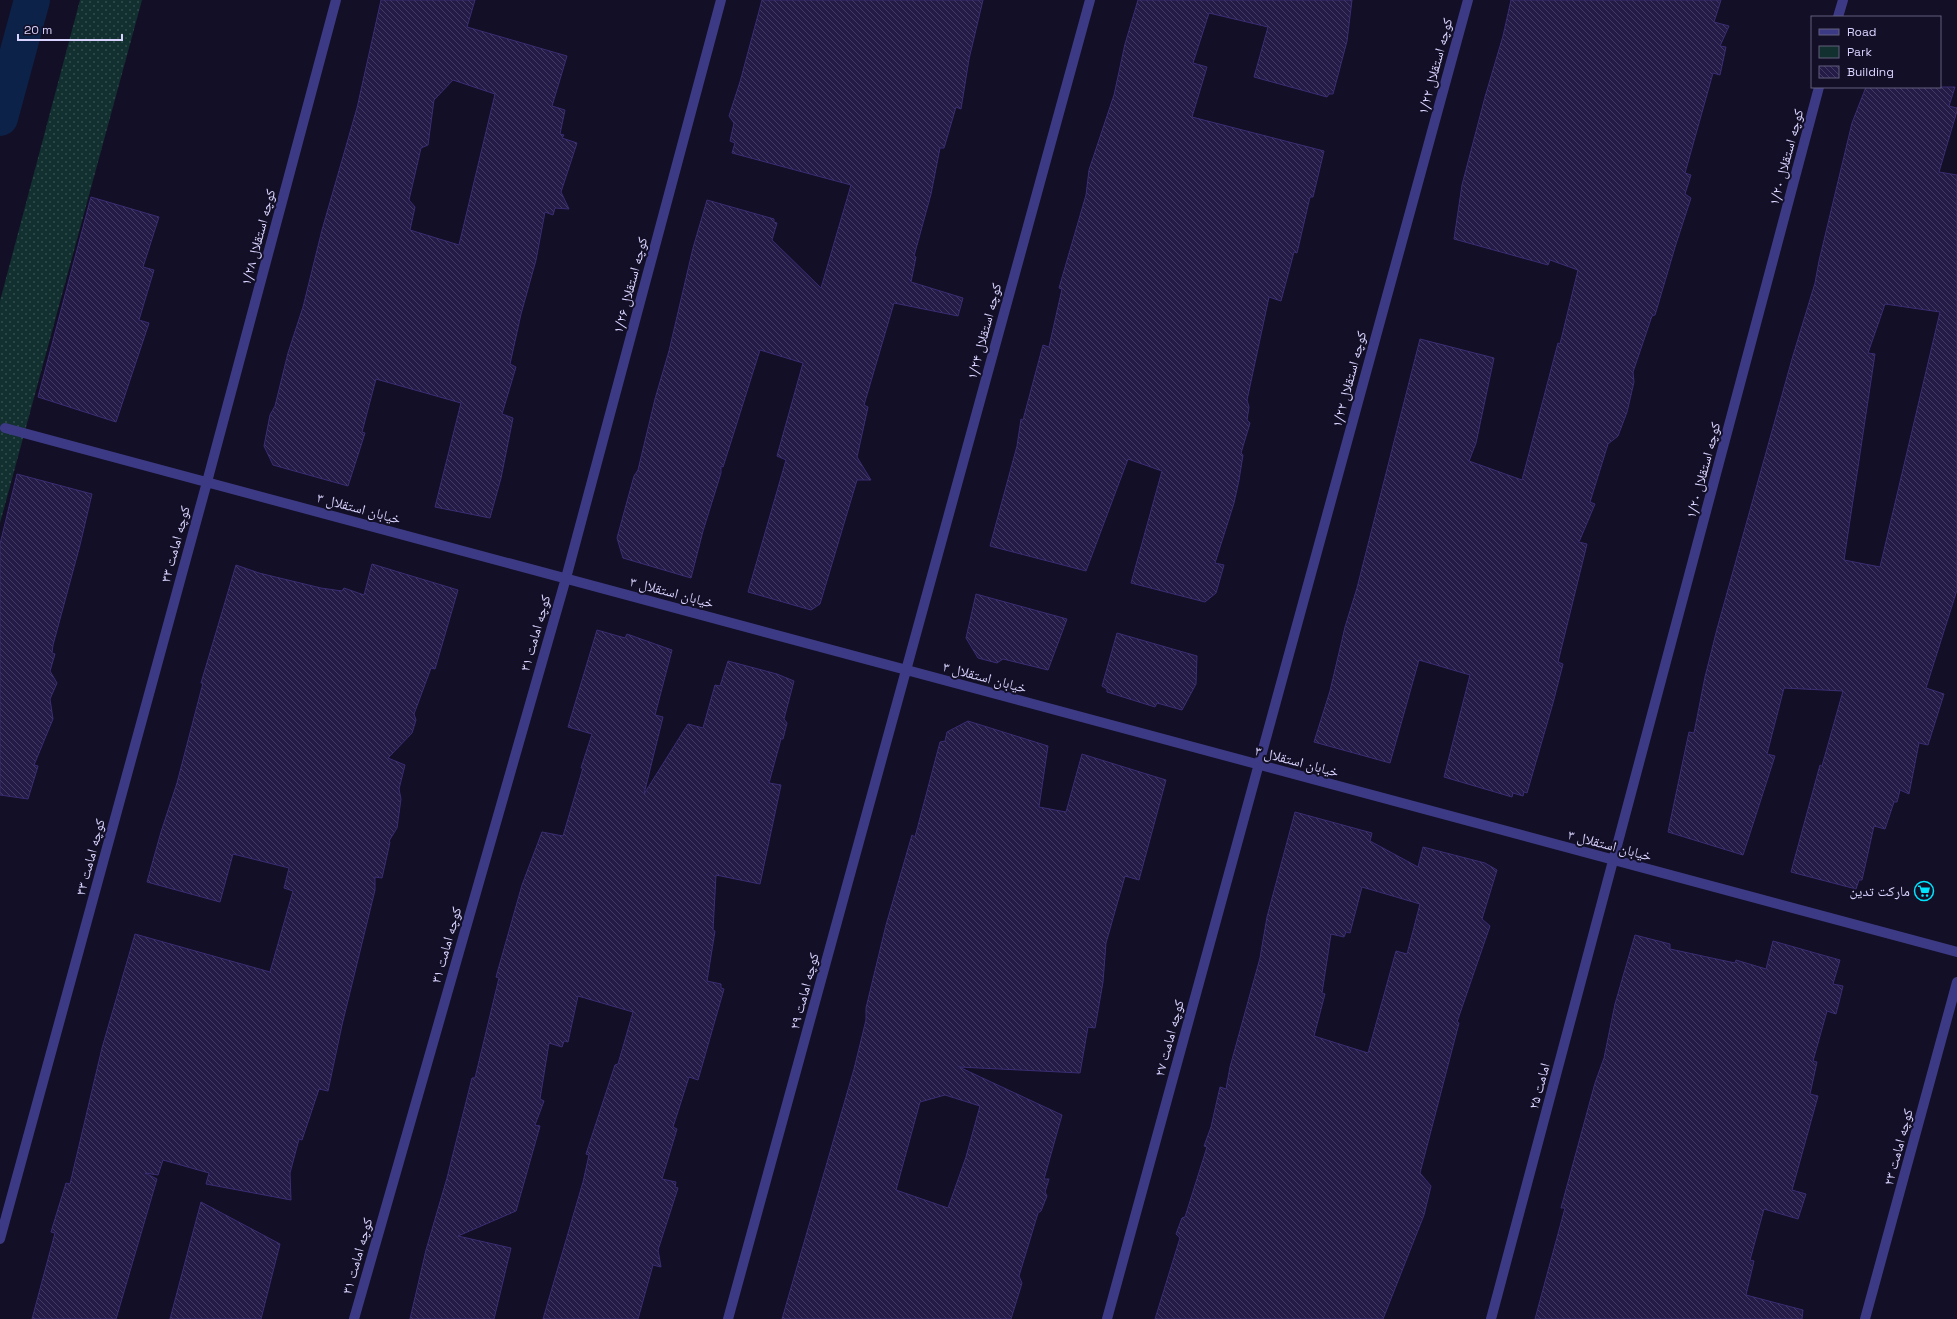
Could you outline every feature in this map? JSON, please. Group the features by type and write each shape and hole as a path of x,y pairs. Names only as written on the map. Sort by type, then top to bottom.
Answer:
{"street":[{"name":"کوچه استقلال ۱/۲۸","path":"207,482 336,0"},
{"name":"کوچه استقلال ۱/۲۶","path":"566,578 721,0"},
{"name":"کوچه استقلال ۱/۲۴","path":"906,670 1090,0"},
{"name":"کوچه استقلال ۱/۲۲","path":"1258,765 1468,0"},
{"path":"1838,16 1842,0"},
{"name":"کوچه استقلال ۱/۲۰","path":"1613,860 1819,88"},
{"name":"خیابان استقلال ۳","path":"5,428 1957,952"},
{"name":"کوچه امامت ۳۳","path":"0,1239 207,482"},
{"name":"کوچه امامت ۳۱","path":"354,1319 566,578"},
{"name":"کوچه امامت ۲۹","path":"728,1319 906,670"},
{"name":"کوچه امامت ۲۷","path":"1107,1319 1258,765"},
{"name":"امامت ۲۵","path":"1491,1319 1613,860"},
{"name":"کوچه امامت ۲۳","path":"1865,1319 1957,982"}],"green space":[{"path":"80,0 142,0 0,523 0,301"}],"building":[{"path":"381,0 475,0 467,27 567,56 552,106 565,110 560,134 564,135 562,138 577,143 561,192 569,209 555,208 553,215 545,212 536,260 521,314 510,364 516,367 502,414 513,418 501,478 490,518 435,507 461,403 376,379 362,432 365,433 348,486 273,465 264,446 270,415 275,406 288,353 303,307 322,230 357,108","holes":["453,80 495,94 459,245 410,230 415,207 409,200 421,148 428,145 434,100"]},
{"path":"762,0 983,0 969,59 961,109 956,107 944,148 940,148 931,194 914,256 916,257 911,282 963,298 958,316 894,303 864,405 868,407 857,457 871,480 857,480 820,604 811,610 748,592 786,460 777,456 803,363 760,350 723,467 721,466 721,473 703,531 691,578 623,558 617,538 634,476 638,470 655,399 669,351 693,248 707,200 774,219 774,222 777,223 772,240 821,288 851,185 732,153 735,143 730,141 734,123 729,116 740,82"},
{"path":"1138,0 1352,0 1347,41 1333,94 1329,94 1327,97 1254,77 1268,27 1209,13 1193,63 1207,67 1192,117 1324,151 1313,197 1310,197 1297,253 1294,252 1281,301 1269,297 1247,400 1249,407 1247,420 1250,423 1241,453 1243,455 1239,480 1234,503 1215,563 1224,565 1216,593 1205,602 1131,583 1162,471 1128,459 1086,571 990,546 1017,446 1021,419 1023,420 1043,345 1049,347 1062,289 1059,288 1086,195 1089,170 1114,95 1125,44"},
{"path":"1511,0 1721,0 1714,22 1729,26 1720,46 1726,47 1720,75 1713,73 1685,173 1691,175 1685,194 1691,198 1655,315 1652,316 1633,372 1634,382 1627,412 1618,436 1608,444 1590,502 1595,504 1579,542 1587,544 1558,662 1563,664 1553,703 1527,793 1524,792 1523,796 1513,793 1512,797 1444,777 1470,675 1419,660 1390,763 1314,742 1330,691 1345,627 1357,588 1420,339 1494,358 1476,443 1469,461 1522,480 1558,343 1560,344 1578,270 1550,260 1548,265 1454,239 1462,185 1503,36"},
{"path":"1955,87 1949,106 1957,108 1957,111 1939,172 1957,175 1957,590 1926,688 1944,694 1928,745 1919,743 1909,794 1900,790 1897,802 1894,802 1885,829 1874,826 1862,880 1859,880 1856,889 1791,872 1820,765 1822,766 1843,691 1784,688 1767,754 1775,756 1743,855 1668,832 1689,732 1694,733 1705,677 1717,629 1792,359 1815,283 1852,123 1866,88","holes":["1885,304 1940,312 1880,567 1844,560 1875,354 1868,353"]},
{"path":"91,197 159,217 143,267 154,270 139,320 149,323 116,422 38,397"},
{"path":"17,474 92,494 53,645 52,653 55,654 50,671 57,683 50,699 53,719 34,765 38,766 28,799 0,795 0,544"},
{"path":"372,564 458,590 435,669 431,668 414,714 416,720 412,733 388,758 405,765 399,789 401,799 397,828 389,841 382,878 375,877 375,890 342,1025 328,1091 319,1089 302,1140 299,1139 290,1173 291,1200 206,1184 209,1173 163,1160 158,1175 145,1173 157,1179 116,1319 32,1319 55,1233 51,1232 66,1183 70,1184 102,1048 135,934 270,972 293,891 284,888 289,868 233,854 220,902 147,882 177,783 203,683 201,683 236,565 259,573 321,588 342,591 344,588 364,595"},
{"path":"976,594 1067,619 1048,670 1003,659 997,663 978,658 966,638"},
{"path":"597,630 625,638 627,634 672,650 655,715 663,717 644,794 688,724 703,728 715,685 720,686 728,661 777,674 794,681 784,719 787,723 769,783 781,785 760,884 716,875 713,930 715,931 707,981 721,984 721,988 724,989 698,1080 689,1077 673,1127 677,1129 662,1179 676,1182 675,1187 678,1188 658,1250 661,1267 653,1265 638,1319 543,1319 583,1182 589,1155 586,1154 615,1065 618,1064 633,1012 578,996 568,1042 564,1041 562,1047 549,1043 540,1099 544,1101 535,1125 540,1126 516,1211 458,1236 511,1248 494,1319 410,1319 426,1250 447,1178 472,1078 475,1078 499,978 496,977 522,885 542,832 563,836 583,768 581,768 592,734 568,727"},
{"path":"1117,633 1197,656 1196,684 1182,710 1157,703 1155,707 1107,692 1107,689 1102,686"},
{"path":"968,721 1048,746 1039,807 1066,812 1082,754 1166,780 1139,880 1125,876 1106,943 1103,982 1095,1028 1088,1027 1080,1073 959,1067 1062,1115 1044,1179 1049,1179 1045,1192 1047,1196 1041,1211 1038,1213 1019,1276 1022,1283 1011,1319 782,1319 854,1069 866,1020 866,1008 886,925 912,835 915,837 940,742 945,741 947,732","holes":["945,1095 980,1106 966,1157 948,1208 896,1190 920,1102"]},
{"path":"1295,812 1372,833 1370,841 1418,867 1423,847 1485,863 1497,870 1482,919 1490,926 1457,1022 1459,1023 1420,1173 1431,1186 1424,1215 1383,1319 1155,1319 1180,1238 1176,1234 1182,1218 1185,1217 1207,1147 1204,1146 1211,1127 1220,1087 1226,1089 1230,1067 1260,958 1267,917","holes":["1362,887 1420,904 1407,954 1396,951 1368,1053 1314,1036 1325,994 1322,993 1331,934 1344,937 1346,932 1350,933"]},
{"path":"1635,935 1670,944 1670,949 1735,963 1736,960 1766,969 1773,941 1840,960 1833,984 1843,986 1836,1014 1827,1011 1813,1061 1817,1062 1810,1094 1818,1096 1792,1190 1806,1194 1798,1219 1764,1209 1750,1260 1754,1261 1746,1295 1803,1310 1802,1319 1535,1319 1565,1208 1561,1208 1595,1083 1604,1058 1615,1004"},
{"path":"201,1202 280,1244 261,1319 170,1319"}],"waterway":[{"path":"0,118 32,0"}],"place":[{"name":"مارکت تدین","path":"1924,891"}]}
